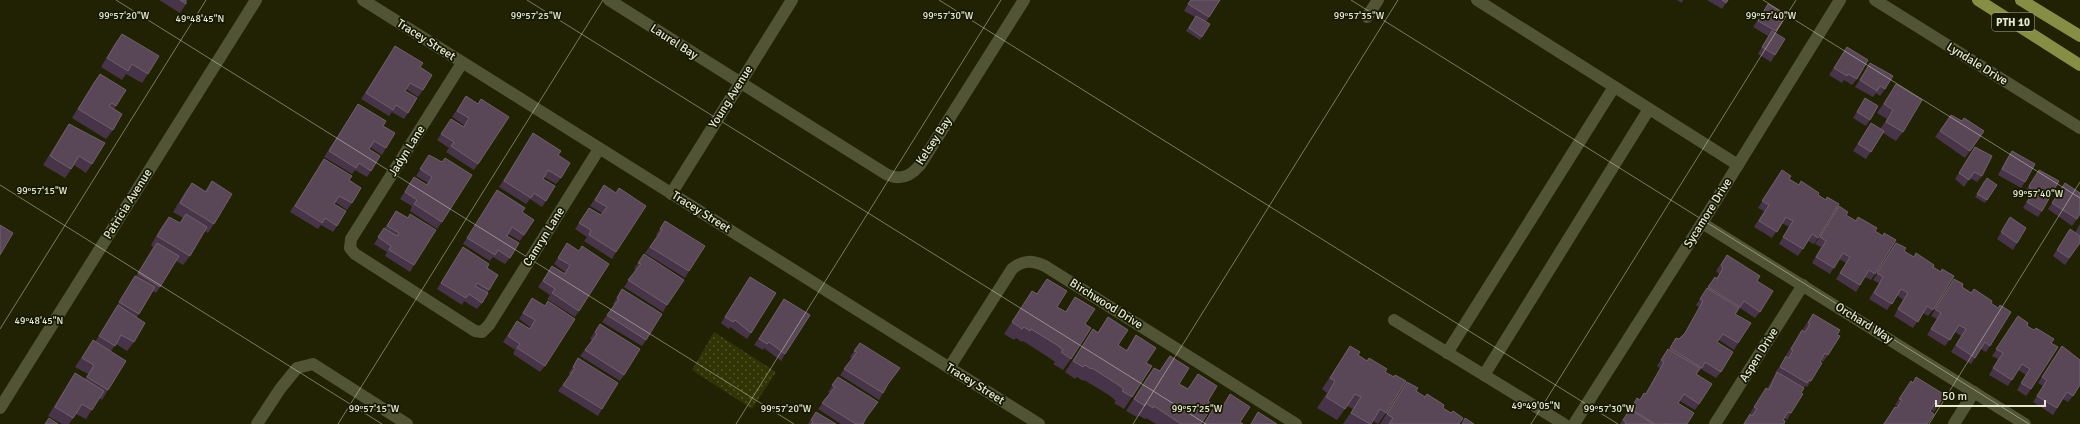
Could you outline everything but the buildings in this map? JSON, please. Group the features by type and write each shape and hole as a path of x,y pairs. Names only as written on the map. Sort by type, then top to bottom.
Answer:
{"main road":[{"name":"PTH 10","path":"1978,0 2080,65"},
{"name":"PTH 10","path":"2021,0 2080,36"}],"street":[{"name":"Patricia Avenue","path":"0,408 256,0"},
{"name":"Tracey Street","path":"363,0 1039,424"},
{"name":"Laurel Bay","path":"609,0 740,83"},
{"name":"Young Avenue","path":"671,194 792,0"},
{"name":"Kelsey Bay","path":"740,83 886,174 904,178 910,175 920,165 1024,0"},
{"path":"1367,17 1378,0"},
{"path":"1477,0 1738,165"},
{"name":"Sycamore Drive","path":"1574,424 1702,223 1840,0"},
{"name":"Lyndale Drive","path":"1875,0 2080,128"},
{"name":"Jadyn Lane","path":"462,62 351,239 350,248 355,254 474,330 482,332 489,325"},
{"path":"1448,353 1614,87"},
{"path":"1484,375 1649,109"},
{"name":"Camryn Lane","path":"489,325 599,149"},
{"name":"Orchard Way","path":"1702,223 2025,424"},
{"name":"Birchwood Drive","path":"948,368 1012,269 1022,262 1032,261 1045,266 1296,424"},
{"name":"Aspen Drive","path":"1715,424 1803,285"},
{"path":"1394,320 1564,424"},
{"path":"257,424 280,389 297,368 313,364 407,424"},
{"path":"1954,424 1974,392"}],"green space":[{"path":"714,332 776,372 752,409 692,370"}]}
